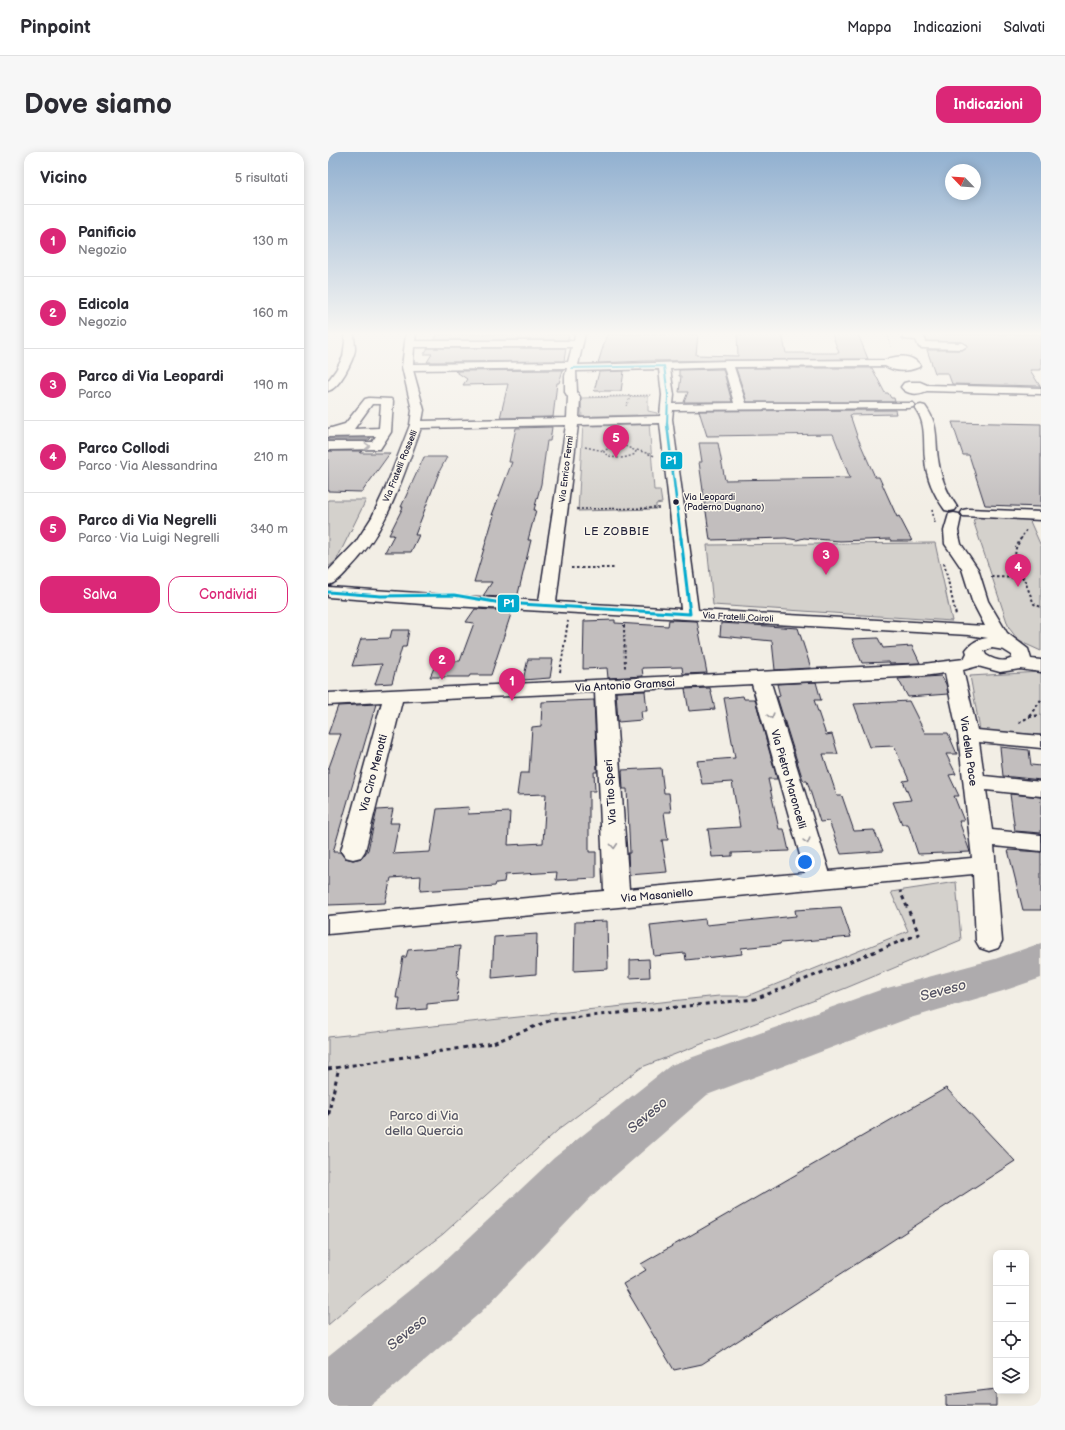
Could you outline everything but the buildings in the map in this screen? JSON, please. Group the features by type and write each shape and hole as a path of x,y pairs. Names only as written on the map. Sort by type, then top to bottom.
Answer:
{"main road":[{"name":"Via Fratelli Rosselli","path":"328,580 348,561 362,544 380,516 416,425 418,410 414,393"},
{"name":"Via Enrico Fermi","path":"547,606 561,509 574,397 571,393"},
{"path":"666,393 676,508 690,614"},
{"path":"737,393 741,406"},
{"path":"917,393 916,405 931,426 931,456 935,476 958,512"},
{"path":"328,433 349,427 369,401 387,401 385,432 376,446 328,446"},
{"path":"416,425 571,421 667,407 916,405"},
{"path":"328,433 385,432"},
{"path":"958,512 1041,516"},
{"path":"958,512 951,531 953,544 974,577 980,601 1000,636 1017,654 1041,658"},
{"name":"Via Fratelli Cairoli","path":"328,592 436,600 690,614 976,644"},
{"path":"980,601 976,644 982,661 998,666"},
{"path":"976,644 993,633 1000,636"},
{"path":"976,644 995,643 1041,666"},
{"name":"Via Antonio Gramsci","path":"954,669 972,662 976,644"},
{"name":"Via Antonio Gramsci","path":"328,698 760,679 923,670 937,672 954,669 1013,665 1017,654"},
{"name":"Via della Pace","path":"954,669 968,735 985,865 989,941"},
{"name":"Via Pietro Maroncelli","path":"760,679 819,880"},
{"name":"Via Tito Speri","path":"604,686 617,898"},
{"name":"Via Ciro Menotti","path":"353,851 394,695"},
{"path":"968,735 1041,742"},
{"path":"974,782 1041,789"},
{"path":"981,837 1041,844"},
{"name":"Via Masaniello","path":"328,924 985,865"}],"path":[{"path":"574,397 667,407"},
{"path":"625,446 634,449 636,451 635,454 620,458 608,456 604,453 604,451 611,447 625,446"},
{"path":"561,509 676,508"},
{"path":"1023,515 1028,527 1016,548 1016,556 1034,604 1041,607"},
{"path":"571,568 615,568"},
{"path":"974,577 1024,578"},
{"name":"Via Antonio Gramsci","path":"559,679 571,607"},
{"path":"624,610 625,674"},
{"path":"1028,717 1041,700"},
{"path":"1005,738 1003,731 1028,717 1041,715"},
{"path":"328,1069 493,1043 550,1020 755,999 919,934 893,874"},
{"path":"328,1115 339,1067"}],"green space":[{"path":"648,396 648,411 657,413 657,416 593,416 593,418 582,418 581,398"},
{"path":"641,422 649,422 654,490 660,490 662,503 656,504 656,509 578,511 583,424 593,423 593,426 641,425"},
{"path":"328,500 366,500 336,561 328,567"},
{"path":"981,517 1029,519 1041,546 1041,651 1019,641 1009,628 973,520"},
{"path":"935,543 952,621 713,605 707,545"},
{"path":"1041,672 1041,735 980,730 970,676"},
{"name":"Parco di Via della Quercia","path":"956,882 961,940 846,988 642,1067 558,1130 443,1234 363,1295 328,1325 328,1037 719,996 747,996 908,931 891,892"}],"waterway":[{"name":"Seveso","path":"328,1397 366,1368 459,1290 574,1176 689,1080 897,1003 1003,974 1041,960"}],"transit line":[{"name":"P1","path":"668,393 666,419 690,614"},
{"name":"P1","path":"328,592 381,596 454,595 501,603 690,614"}],"place":[{"name":"Parco di Via Negrelli","path":"616,458"},
{"name":"Via Leopardi (Paderno Dugnano)","path":"676,502"},
{"name":"Parco di Via Leopardi","path":"826,575"},
{"name":"Parco Collodi","path":"1018,587"},
{"name":"Edicola","path":"442,680"},
{"name":"Panificio","path":"512,701"}],"district":[{"name":"LE ZOBBIE","path":"617,531"}]}
